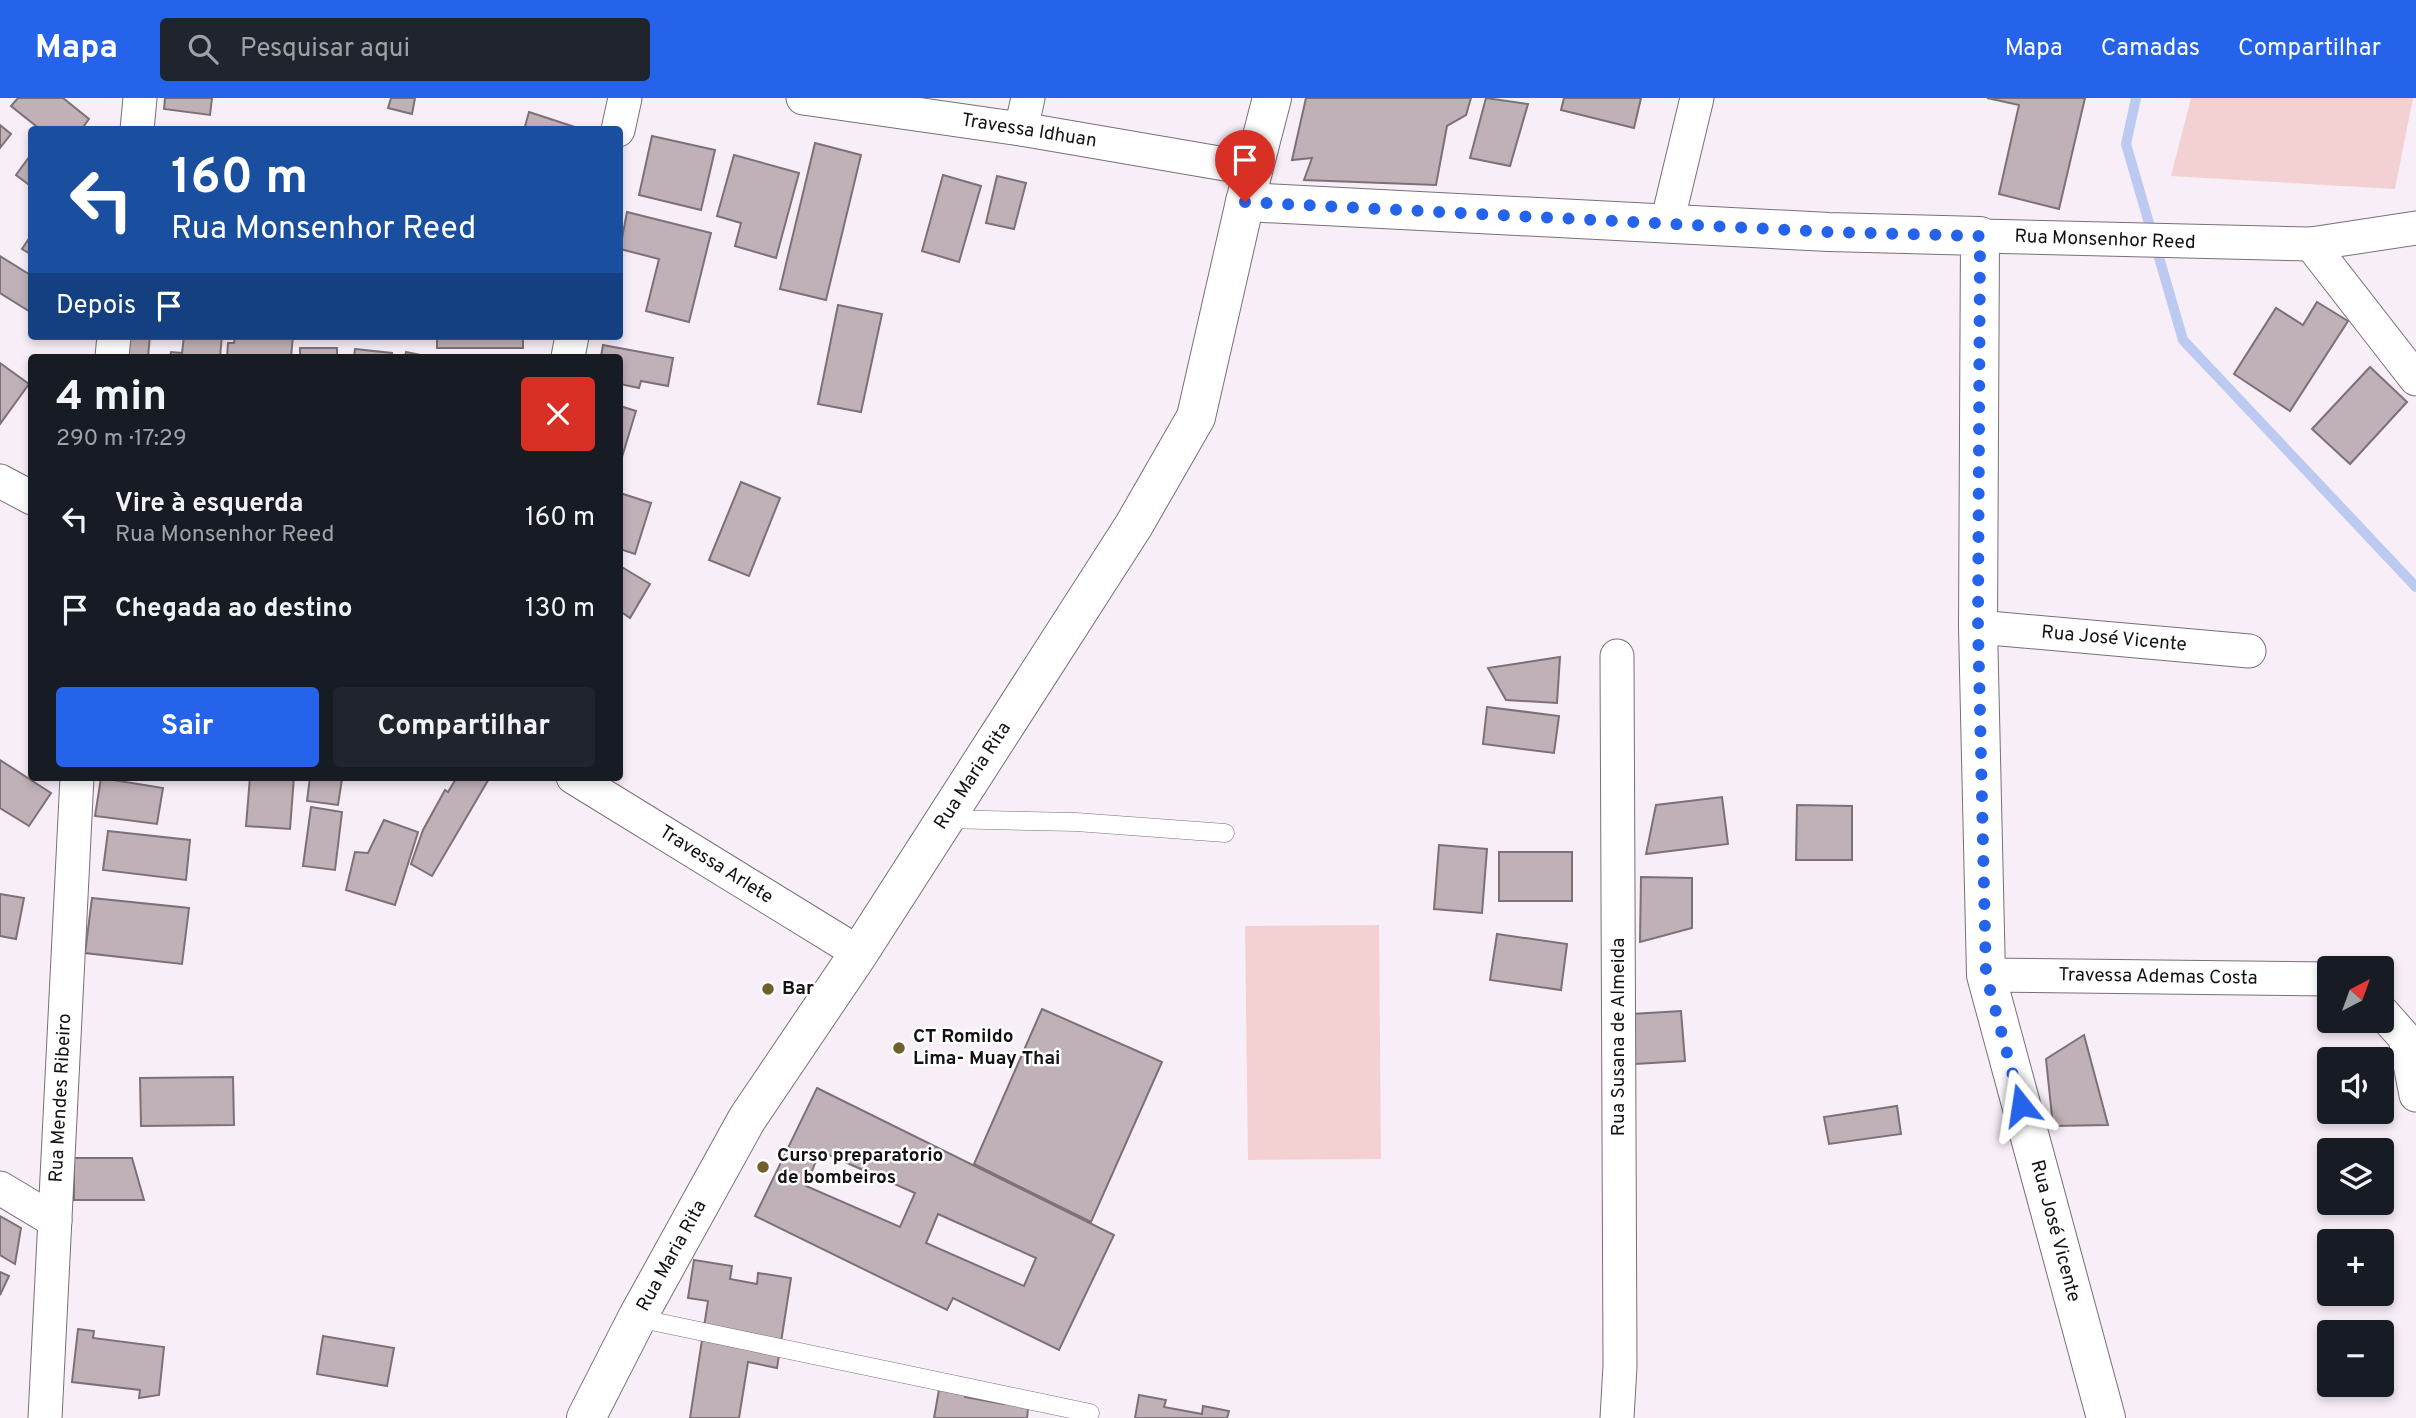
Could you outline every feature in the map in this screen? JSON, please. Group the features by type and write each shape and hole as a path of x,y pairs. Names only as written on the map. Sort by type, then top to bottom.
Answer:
{"street":[{"path":"137,126 140,98"},
{"path":"619,126 625,98"},
{"name":"Travessa Idhuan","path":"803,98 1024,114 1249,186"},
{"name":"Rua Maria Rita","path":"586,1418 747,1119 859,953 1134,525 1196,417 1272,98"},
{"path":"1667,223 1697,98"},
{"name":"Rua Monsenhor Reed","path":"1249,186 1667,223 1829,232 2209,244 2311,244 2416,228"},
{"name":"Rua José Vicente","path":"1980,236 1978,627 1986,975 2106,1418"},
{"path":"2311,244 2416,379"},
{"path":"0,481 28,496"},
{"name":"Rua José Vicente","path":"1978,627 2249,651"},
{"name":"Rua Susana de Almeida","path":"1617,656 1620,1366 1617,1418"},
{"name":"Rua Mendes Ribeiro","path":"45,1418 77,781"},
{"name":"Travessa Arlete","path":"580,781 859,953"},
{"name":"Travessa Ademas Costa","path":"1986,975 2317,979"},
{"path":"2394,1026 2405,1038 2416,1095"},
{"path":"0,1188 55,1221"}],"lane":[{"path":"944,819 1076,822 1226,833"},
{"path":"638,1318 1090,1413"}],"shaded area":[{"path":"2191,98 2413,98 2395,189 2171,176"},
{"path":"1379,925 1381,1159 1248,1160 1245,926"}],"building":[{"path":"18,98 63,98 89,119 84,126 36,126 11,106"},
{"path":"165,98 212,98 210,115 164,109"},
{"path":"391,98 415,98 412,114 388,108"},
{"path":"1306,98 1471,98 1466,115 1447,126 1436,185 1304,180 1312,158 1292,160"},
{"path":"1486,98 1528,104 1510,166 1470,158"},
{"path":"1564,98 1641,98 1634,128 1561,110"},
{"path":"1987,98 2085,98 2059,209 1999,194 2019,105"},
{"path":"529,112 572,126 525,126"},
{"path":"0,125 11,134 0,148"},
{"path":"652,136 715,150 701,210 639,195"},
{"path":"815,143 861,155 826,300 780,289"},
{"path":"734,155 799,173 776,258 735,246 741,223 717,216"},
{"path":"28,158 28,184 16,175"},
{"path":"943,175 981,186 959,262 922,251"},
{"path":"997,176 1026,183 1014,229 986,223"},
{"path":"627,212 711,233 689,322 646,311 659,259 623,250"},
{"path":"28,240 28,253 22,249"},
{"path":"0,256 28,274 28,310 0,293"},
{"path":"2317,302 2348,321 2290,411 2234,374 2276,308 2303,325"},
{"path":"838,305 882,314 861,412 818,404"},
{"path":"129,340 150,340 148,354 127,354"},
{"path":"184,340 222,340 220,354 171,354 182,353"},
{"path":"234,340 293,340 291,354 227,354 228,343 234,343"},
{"path":"437,340 523,340 523,348 437,348"},
{"path":"603,345 673,358 668,386 641,381 639,388 623,385 623,354 602,354"},
{"path":"300,348 337,348 337,354 300,354"},
{"path":"355,349 392,353 392,354 354,354"},
{"path":"0,363 28,385 0,424"},
{"path":"2370,367 2407,402 2350,464 2312,429"},
{"path":"623,407 636,411 623,454"},
{"path":"741,482 780,498 749,576 709,560"},
{"path":"623,494 651,503 635,554 623,550"},
{"path":"623,568 650,584 630,618 623,613"},
{"path":"1560,657 1557,703 1506,700 1488,668"},
{"path":"1487,707 1559,716 1554,753 1483,744"},
{"path":"0,760 28,778 28,781 51,793 29,826 0,808"},
{"path":"101,781 120,781 163,788 157,824 95,816"},
{"path":"250,781 294,781 290,829 246,826"},
{"path":"310,781 342,781 338,805 307,801"},
{"path":"455,781 488,781 432,876 411,864 423,830 445,790 448,792"},
{"path":"1722,797 1728,844 1646,854 1656,805"},
{"path":"1797,805 1852,806 1852,860 1796,860"},
{"path":"311,807 342,812 335,870 303,866"},
{"path":"384,820 418,832 395,905 346,890 355,852 368,853"},
{"path":"108,831 190,840 186,880 103,870"},
{"path":"1439,845 1487,849 1482,913 1434,909"},
{"path":"1499,852 1572,852 1572,901 1499,901"},
{"path":"1641,877 1692,878 1692,928 1640,942"},
{"path":"0,894 24,898 16,939 0,936"},
{"path":"92,898 189,908 182,964 85,953"},
{"path":"1497,934 1567,944 1561,990 1490,980"},
{"path":"1042,1009 1162,1062 1091,1222 974,1164"},
{"path":"1681,1011 1685,1061 1635,1064 1632,1014"},
{"path":"2084,1035 2108,1125 2053,1126 2046,1059"},
{"path":"233,1077 234,1125 141,1126 140,1078"},
{"path":"817,1088 1114,1235 1059,1350 953,1298 947,1310 755,1216","holes":["820,1151 915,1193 900,1227 806,1186","938,1214 1036,1258 1024,1286 926,1243"]},
{"path":"1897,1106 1901,1134 1829,1144 1824,1117"},
{"path":"74,1158 132,1158 144,1200 74,1200"},
{"path":"0,1216 21,1228 15,1264 0,1255"},
{"path":"694,1260 732,1266 730,1279 757,1284 758,1273 791,1278 777,1368 748,1362 739,1418 690,1418 708,1301 688,1298"},
{"path":"0,1272 9,1276 0,1295"},
{"path":"78,1329 94,1331 93,1338 164,1347 159,1395 139,1398 140,1390 72,1382"},
{"path":"323,1336 394,1348 387,1386 317,1374"},
{"path":"940,1384 966,1389 965,1397 1003,1404 1029,1400 1027,1418 934,1418"},
{"path":"1139,1395 1166,1400 1164,1407 1202,1414 1203,1406 1229,1411 1227,1418 1135,1418"}],"waterway":[{"path":"2136,98 2126,144 2183,340 2416,587"}],"place":[{"name":"Bar","path":"768,989"},
{"name":"CT Romildo Lima- Muay Thai","path":"899,1048"},
{"name":"Curso preparatorio de bombeiros","path":"763,1167"}],"route":[{"path":"1245,202 1829,232 1980,236 1978,627 1986,975 2021,1105"}]}
